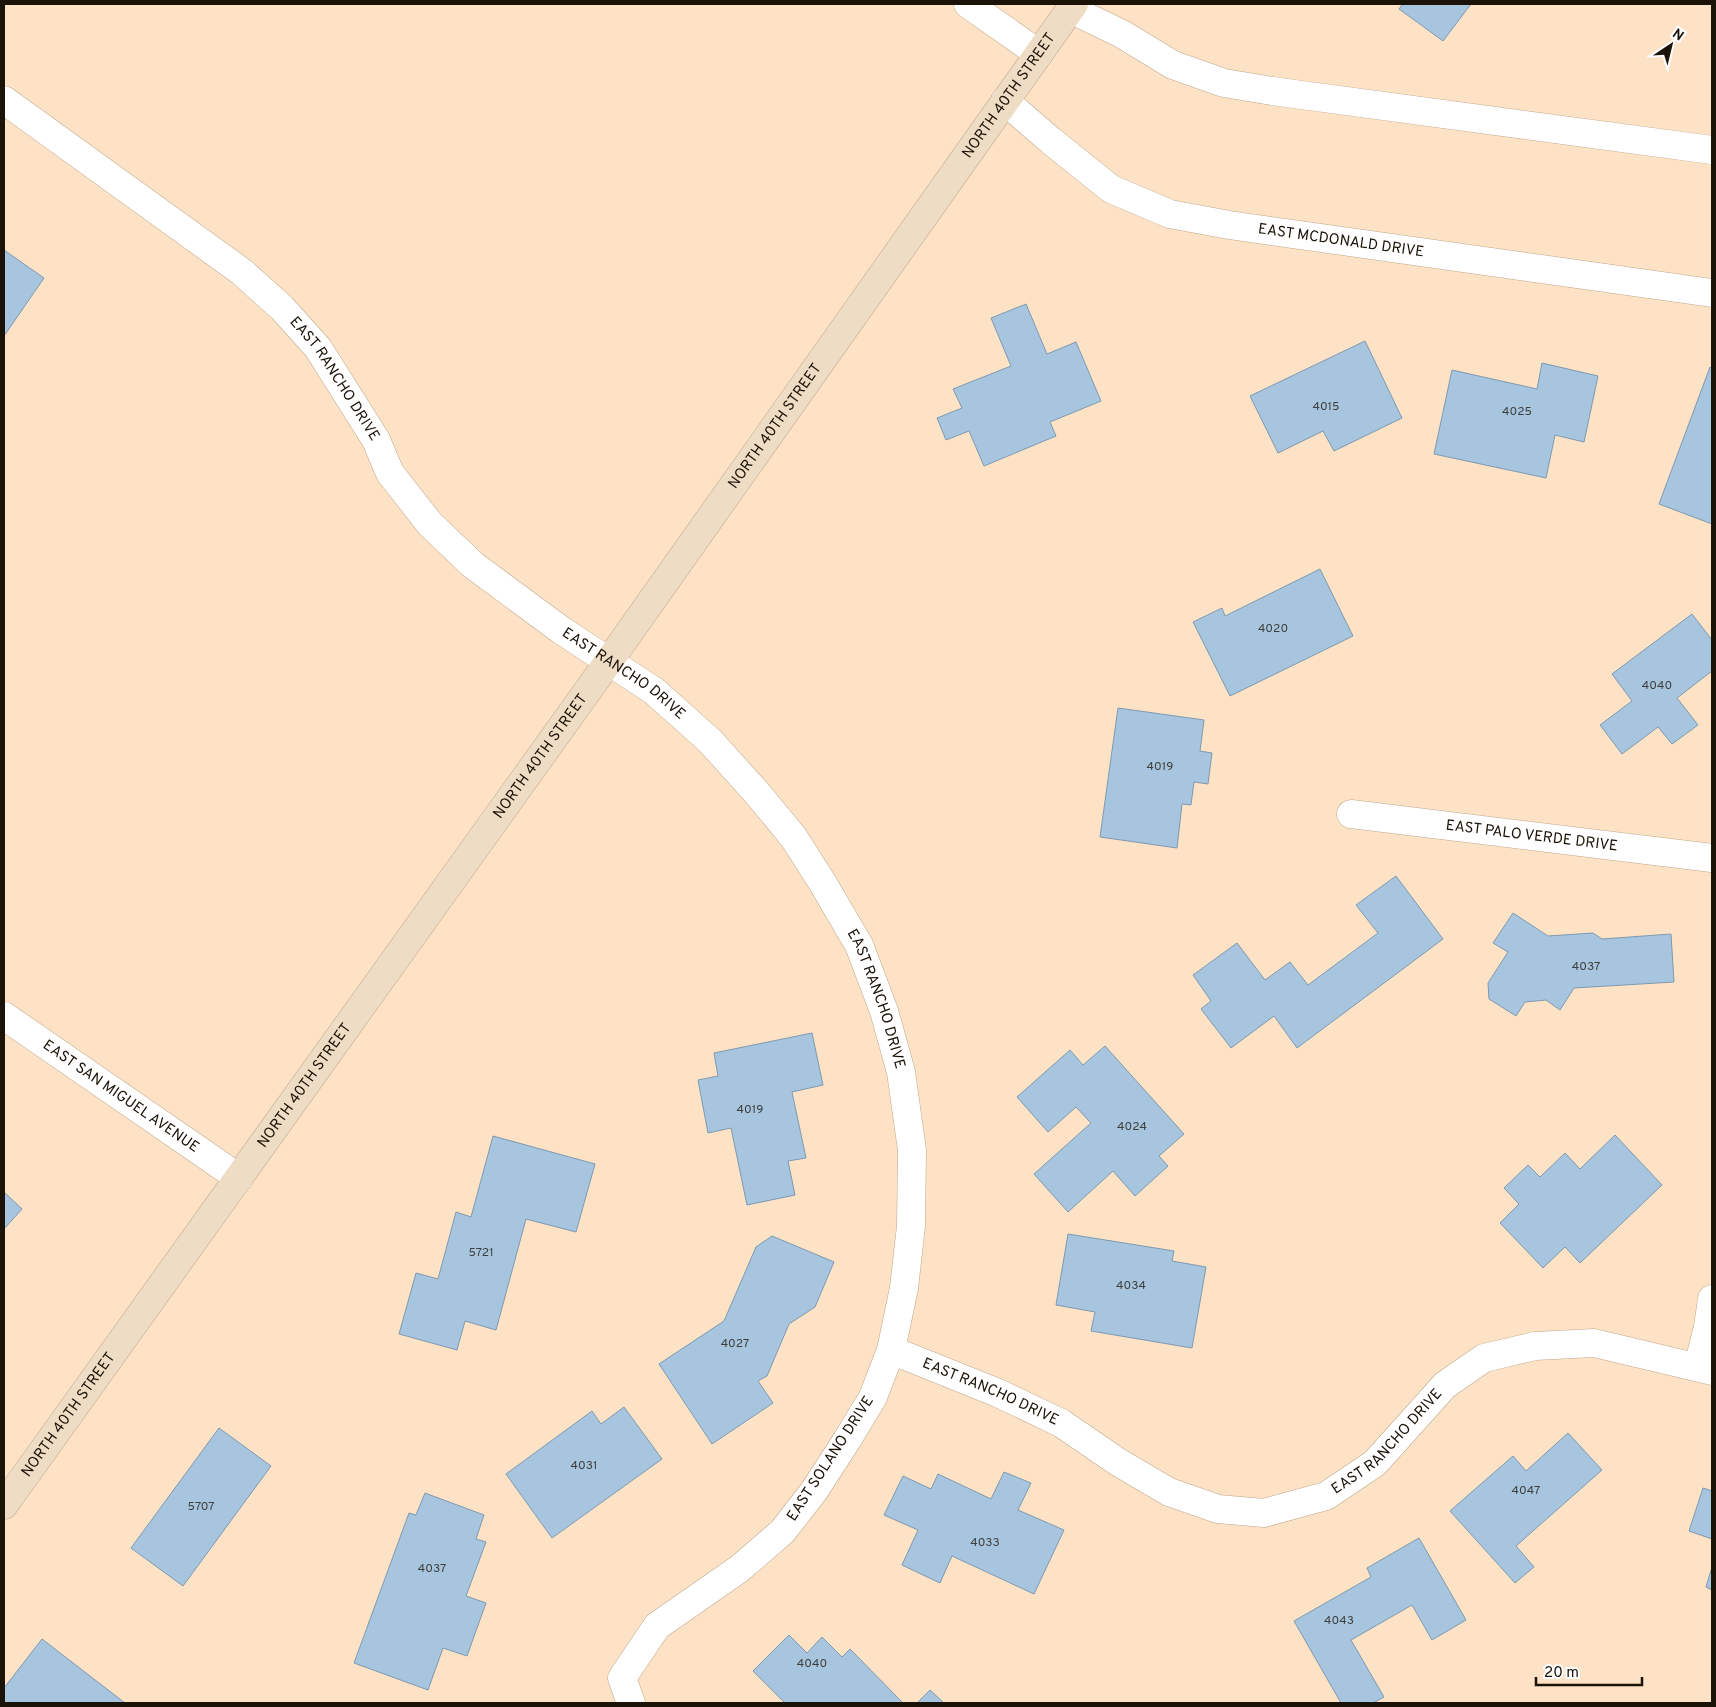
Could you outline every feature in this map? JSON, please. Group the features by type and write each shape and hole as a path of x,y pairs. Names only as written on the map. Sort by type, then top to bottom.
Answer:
{"street":[{"path":"968,4 1038,54"},
{"path":"1072,6 1173,65 1224,83 1712,150"},
{"name":"NORTH 40TH STREET","path":"4,1505 609,661 1072,6"},
{"name":"EAST RANCHO DRIVE","path":"4,100 242,272 282,308 318,348 376,440 390,473 430,524 473,565 561,630 654,690 710,741 758,793 794,838 859,945 884,1011 901,1072 912,1150 911,1226 904,1288 891,1350 998,1393 1060,1423 1118,1462 1169,1492 1218,1509 1264,1514 1326,1496 1375,1463 1445,1385 1484,1358 1535,1346 1594,1343 1705,1369"},
{"name":"EAST MCDONALD DRIVE","path":"1005,101 1050,140 1111,188 1170,214 1228,225 1712,293"},
{"name":"EAST PALO VERDE DRIVE","path":"1351,814 1712,858"},
{"name":"EAST SAN MIGUEL AVENUE","path":"4,1016 239,1178"},
{"path":"1705,1369 1712,1298"},
{"name":"EAST SOLANO DRIVE","path":"632,1703 622,1678 657,1626 739,1569 782,1532 814,1490 873,1398 891,1350"}],"building":[{"path":"1400,4 1471,4 1443,41 1399,9 1402,5"},
{"path":"4,250 44,278 4,336"},
{"path":"1026,304 1047,354 1076,342 1101,401 1050,422 1056,436 984,466 969,431 946,440 937,418 962,408 953,389 1011,366 991,318"},
{"path":"1365,341 1402,418 1334,451 1323,431 1278,453 1250,396"},
{"path":"1542,363 1598,376 1584,442 1555,435 1546,478 1434,454 1452,370 1537,389"},
{"path":"1710,367 1712,368 1712,524 1659,504"},
{"path":"1320,569 1353,636 1230,696 1193,622 1222,608 1225,616"},
{"path":"1692,614 1712,640 1712,671 1677,698 1698,725 1672,744 1658,727 1622,754 1600,725 1632,701 1612,674"},
{"path":"1118,708 1204,720 1200,751 1212,753 1208,784 1194,782 1191,805 1182,804 1177,848 1100,837"},
{"path":"1396,876 1443,939 1297,1048 1274,1016 1231,1048 1201,1009 1211,1001 1193,975 1237,943 1265,980 1290,962 1308,985 1378,933 1356,905"},
{"path":"1513,913 1548,936 1593,933 1602,939 1671,934 1674,982 1574,988 1560,1010 1546,1000 1525,1002 1516,1016 1489,999 1488,983 1508,952 1493,943"},
{"path":"812,1033 823,1085 792,1092 806,1158 788,1161 795,1195 747,1205 731,1128 708,1133 698,1080 718,1076 714,1053"},
{"path":"1105,1046 1184,1134 1159,1156 1168,1166 1135,1196 1113,1171 1068,1212 1034,1174 1091,1123 1076,1107 1048,1132 1017,1097 1070,1050 1083,1065"},
{"path":"1615,1135 1662,1185 1580,1263 1565,1247 1543,1268 1500,1223 1519,1204 1504,1188 1528,1165 1540,1177 1565,1153 1580,1169"},
{"path":"493,1136 595,1164 576,1232 526,1219 496,1330 465,1321 457,1350 399,1334 416,1273 438,1279 456,1212 471,1217"},
{"path":"4,1192 22,1209 4,1229"},
{"path":"1068,1234 1174,1251 1172,1261 1206,1267 1192,1348 1091,1331 1095,1312 1056,1305"},
{"path":"772,1236 834,1262 815,1307 789,1324 767,1376 758,1381 773,1403 712,1444 659,1364 724,1321 756,1247"},
{"path":"624,1407 662,1459 552,1538 506,1474 592,1411 601,1424"},
{"path":"219,1428 271,1466 183,1586 131,1548"},
{"path":"1568,1433 1602,1470 1516,1546 1534,1567 1515,1583 1450,1511 1513,1456 1526,1471"},
{"path":"1004,1472 1031,1483 1018,1510 1064,1530 1034,1594 952,1556 940,1583 902,1565 918,1530 884,1515 903,1476 931,1489 938,1474 991,1499"},
{"path":"1703,1488 1712,1491 1712,1539 1689,1531"},
{"path":"425,1493 484,1515 476,1539 486,1542 466,1596 486,1603 467,1656 443,1648 428,1690 354,1663 409,1513 416,1515"},
{"path":"1419,1538 1466,1620 1432,1640 1412,1605 1351,1640 1384,1697 1373,1703 1341,1703 1294,1621 1371,1577 1367,1568"},
{"path":"1712,1567 1712,1590 1706,1587"},
{"path":"789,1635 807,1653 822,1637 842,1657 850,1649 903,1703 785,1703 753,1671"},
{"path":"42,1639 125,1703 4,1703 4,1688"},
{"path":"930,1690 944,1703 917,1703"}]}
